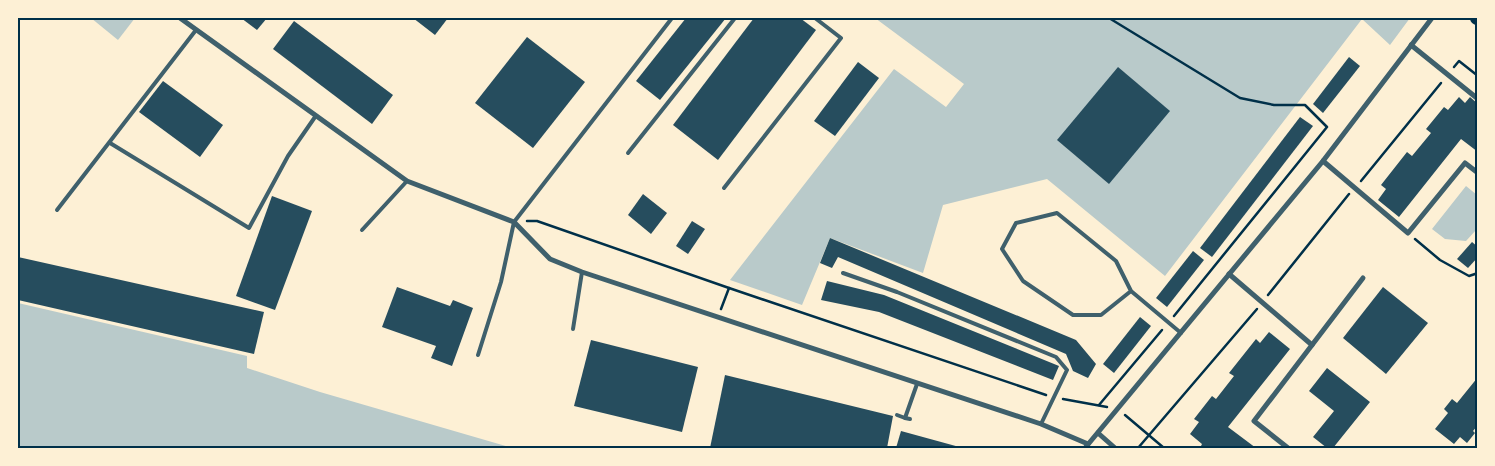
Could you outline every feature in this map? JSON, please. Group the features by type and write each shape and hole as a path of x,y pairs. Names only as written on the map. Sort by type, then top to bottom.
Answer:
{"street":[{"path":"180,18 407,181 514,222 550,259 582,272 1040,424 1087,446 1323,161 1432,18"},
{"path":"1411,45 1478,99"},
{"path":"1323,161 1408,233 1465,163 1478,174"},
{"path":"1229,274 1312,345"},
{"path":"1288,448 1254,421 1363,278"},
{"path":"1098,433 1115,448"}],"lane":[{"path":"478,355 500,282 514,222 672,18"},
{"path":"628,152 735,18"},
{"path":"724,188 842,38 815,18"},
{"path":"57,210 196,30"},
{"path":"110,143 249,228 288,156 316,117"},
{"path":"362,230 407,181"},
{"path":"1131,291 1101,315 1073,315 1023,281 1002,249 1016,223 1057,213 1116,260 1131,291 1181,332"},
{"path":"573,330 582,272"},
{"path":"843,273 897,292 1056,357 1067,370 1040,424"},
{"path":"904,418 917,384"},
{"path":"897,415 910,419"}],"path":[{"path":"1099,405 1327,127 1305,105 1274,105 1240,98 1109,18"},
{"path":"1138,448 1262,302 1459,61 1478,76"},
{"path":"514,222 537,221 1054,398 1117,408 1148,437 1164,448"},
{"path":"1408,233 1440,260 1469,276 1478,273"},
{"path":"719,316 729,288"}],"shaded area":[{"path":"91,18 135,18 118,40"},
{"path":"875,18 1410,18 1390,45 1362,19 1165,276 1047,179 943,205 923,273 830,238 802,305 730,280 894,69 946,107 964,84"},
{"path":"1466,186 1477,195 1477,231 1466,241 1445,239 1432,229"},
{"path":"18,303 247,356 247,368 320,392 513,448 18,448"}],"building":[{"path":"241,18 267,18 257,30"},
{"path":"413,18 448,18 435,35"},
{"path":"686,18 726,18 660,100 636,81"},
{"path":"754,18 800,18 816,30 718,160 673,125"},
{"path":"294,21 393,95 372,124 273,49"},
{"path":"527,37 585,82 533,148 475,103"},
{"path":"1349,57 1360,66 1323,113 1313,104"},
{"path":"858,62 879,78 835,136 814,121"},
{"path":"1118,67 1170,111 1109,184 1057,140"},
{"path":"163,81 223,125 200,157 139,112"},
{"path":"1459,97 1465,103 1470,97 1478,104 1478,152 1461,139 1399,217 1378,200 1386,189 1381,185 1407,152 1412,156 1431,133 1426,129 1444,107 1448,110"},
{"path":"1300,117 1313,126 1212,257 1200,248"},
{"path":"643,194 667,213 651,234 628,215"},
{"path":"272,196 312,211 275,310 236,296"},
{"path":"692,221 705,229 688,254 676,246"},
{"path":"830,238 1076,340 1096,364 1088,378 1073,371 1066,354 838,257 832,268 820,263"},
{"path":"1472,242 1478,247 1478,257 1468,268 1457,259"},
{"path":"1193,251 1204,260 1167,307 1156,298"},
{"path":"18,257 264,312 254,354 18,300"},
{"path":"827,281 884,295 1059,366 1053,380 879,312 821,300"},
{"path":"397,287 450,306 453,300 473,308 452,366 431,358 436,346 382,327"},
{"path":"1383,287 1428,323 1386,374 1343,338"},
{"path":"1140,317 1151,326 1114,373 1103,364"},
{"path":"1269,332 1290,349 1228,427 1256,448 1203,448 1202,444 1190,434 1199,422 1194,419 1212,396 1216,399 1234,376 1229,373 1256,339 1260,343"},
{"path":"591,340 698,367 682,432 574,406"},
{"path":"1327,368 1370,402 1333,448 1327,448 1313,437 1334,411 1309,391"},
{"path":"725,375 893,416 887,448 710,448"},
{"path":"1478,377 1478,425 1473,431 1475,433 1467,443 1460,437 1454,444 1435,429 1448,413 1444,409 1452,399 1457,403"},
{"path":"901,431 963,448 896,448"}]}
